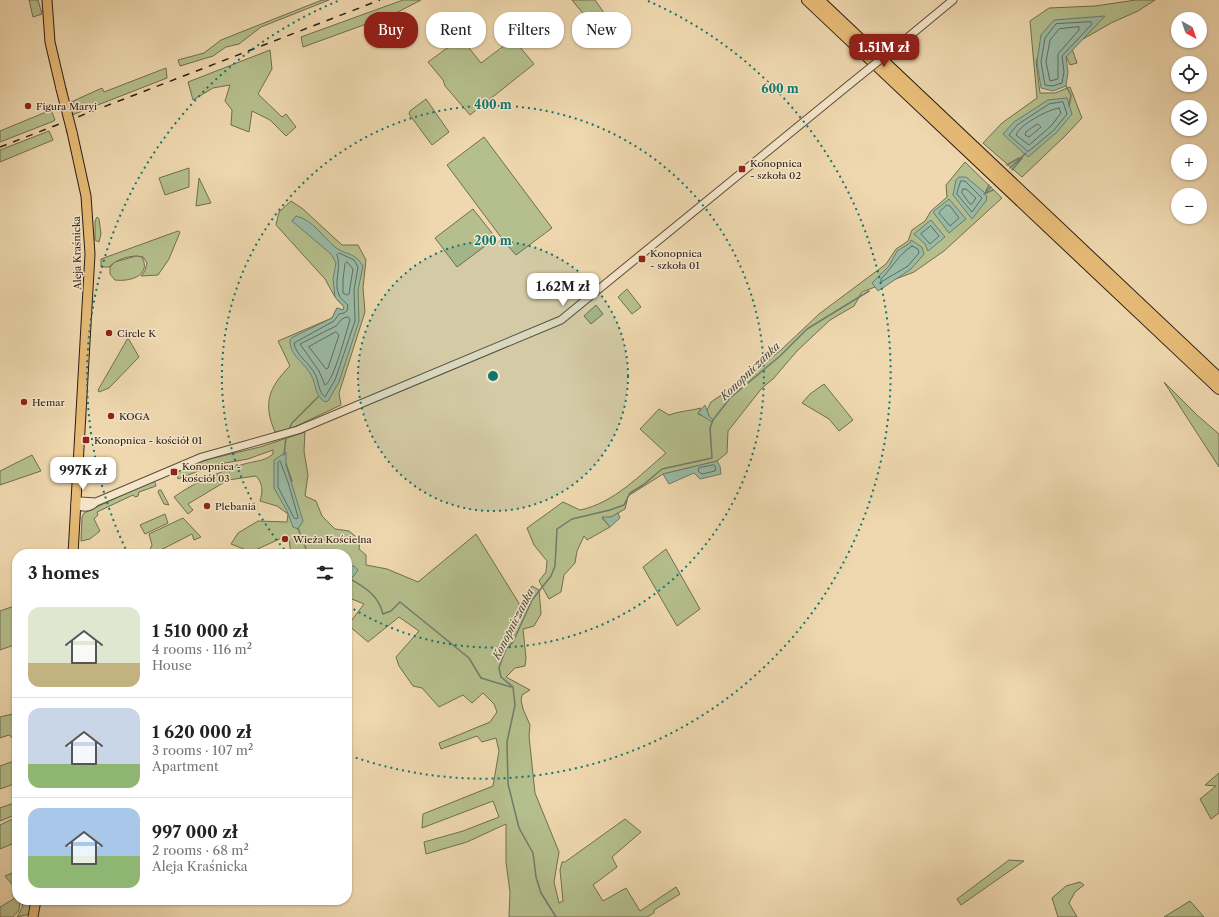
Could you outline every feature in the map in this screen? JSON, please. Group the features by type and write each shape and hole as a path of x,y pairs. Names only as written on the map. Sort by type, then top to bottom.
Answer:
{"highway":[{"path":"807,0 1219,389"},
{"path":"819,0 1219,378"}],"main road":[{"path":"47,0 48,11"},
{"path":"48,11 50,0"},
{"name":"Aleja Kraśnicka","path":"48,11 50,42 83,179 89,235 90,275 73,549"},
{"path":"33,917 35,905"}],"street":[{"path":"76,504 80,501 96,502 202,457 278,437 298,430 561,320 953,0"}],"shaded area":[{"path":"29,0 38,0 42,14 33,17"},
{"path":"322,0 329,0 261,27 239,44 226,47 213,56 180,66 178,60 204,53 221,40"},
{"path":"403,0 421,0 398,12 370,12"},
{"path":"572,0 595,0 603,12 582,12"},
{"path":"1136,0 1155,0 1138,11 1111,23 1071,46 1077,63 1070,65 1058,38 1046,42 1036,61 1040,93 1055,93 1070,87 1082,118 1022,177 983,143 1002,123 1037,98 1030,21 1049,8 1095,6"},
{"path":"364,14 364,25 303,47 301,37"},
{"path":"447,48 469,48 481,63 501,48 521,48 534,64 470,115 445,86 443,80 428,62"},
{"path":"270,50 272,69 258,94 282,117 286,114 296,127 286,136 270,120 252,111 249,132 231,125 232,110 225,101 230,85 213,88 193,100 188,82"},
{"path":"166,68 167,78 72,115 69,103 102,88 104,92"},
{"path":"426,99 449,132 432,145 409,114 410,111"},
{"path":"51,110 55,120 54,121 0,142 0,131"},
{"path":"49,131 53,140 0,162 0,150"},
{"path":"484,137 552,228 516,255 508,246 510,241 507,238 503,239 500,236 447,165"},
{"path":"965,162 1002,198 944,251 914,272 862,292 854,306 830,320 797,351 773,379 762,388 728,431 727,453 717,461 663,474 628,496 625,509 611,517 602,518 610,527 587,540 584,536 577,551 575,563 564,575 561,592 549,599 539,581 546,572 547,561 534,545 527,528 563,502 580,510 604,501 626,487 666,453 640,429 659,409 669,415 701,408 698,414 713,420 709,416 707,410 711,402 744,380 782,349 819,314 886,264 896,249 908,241 912,230 925,221 931,211 947,197 946,185"},
{"path":"189,168 189,187 165,195 159,178"},
{"path":"199,178 211,203 196,206"},
{"path":"291,201 303,209 342,245 358,245 366,260 363,288 365,312 339,393 341,405 290,429 275,432 269,413 270,397 272,389 290,366 278,341 332,318 337,308 343,310 344,307 335,297 325,279 276,225 279,212"},
{"path":"473,209 496,238 457,267 435,238"},
{"path":"97,217 99,219 101,234 99,242 95,240 95,221"},
{"path":"178,231 180,232 169,259 158,275 141,276 145,271 147,263 143,257 138,256 124,258 109,267 101,267 101,259"},
{"path":"136,256 142,257 144,269 142,273 132,279 115,280 110,274 110,267 115,262"},
{"path":"627,289 641,307 632,314 618,297"},
{"path":"596,305 603,314 591,324 584,316"},
{"path":"128,338 139,357 109,388 99,392 98,390"},
{"path":"1164,382 1198,416 1219,434 1219,467"},
{"path":"824,384 853,420 839,431 829,419 802,403 810,394"},
{"path":"305,432 304,451 308,475 305,496 316,501 322,516 335,529 349,531 360,540 359,549 366,555 366,565 387,569 418,582 476,534 520,605 532,586 539,590 541,614 534,626 523,629 526,658 525,666 515,668 506,677 530,690 522,695 521,700 530,725 529,736 535,793 559,852 554,882 559,903 563,901 560,870 562,862 565,862 625,819 641,832 612,857 617,867 593,885 603,901 626,888 640,911 676,887 680,894 654,910 654,913 647,917 509,917 510,892 506,862 506,824 467,842 426,854 424,842 463,831 499,817 493,801 422,828 423,814 493,786 499,751 496,738 482,742 477,736 441,749 439,743 490,722 497,712 494,704 483,693 472,703 463,695 439,707 422,688 413,686 399,666 396,657 419,631 399,617 368,642 352,628 352,620 364,604 352,599 352,549 290,549 289,539 284,537 258,549 244,549 231,544 238,533 258,521 287,522 288,514 277,506 260,501 262,488 256,476 228,480 188,504 193,510 188,514 174,497 198,482 241,465 266,459 273,454 273,450 248,459 214,465 178,479 177,473 187,466 260,447"},
{"path":"32,455 41,471 0,485 0,471"},
{"path":"154,480 156,486 139,492 138,496 135,497 133,495 97,512 98,515 94,519 100,531 90,539 81,541 82,517 84,513"},
{"path":"161,490 169,505 164,504 158,492"},
{"path":"165,514 168,523 145,534 140,525"},
{"path":"183,518 201,537 194,540 192,534 163,549 150,549 152,545 149,534"},
{"path":"666,549 700,609 677,626 643,567"},
{"path":"12,607 12,646 0,650 0,611"},
{"path":"12,714 12,738 9,735 0,738 0,717"},
{"path":"12,762 12,785 0,789 0,766"},
{"path":"1219,773 1219,813 1211,819 1200,799 1216,786 1205,785"},
{"path":"12,804 12,816 0,821 0,808"},
{"path":"12,819 12,844 0,849 0,825"},
{"path":"1009,860 1024,861 961,905 957,899"},
{"path":"12,873 12,884 5,876"},
{"path":"1080,882 1084,885 1075,892 1069,903 1077,917 1058,917 1052,898 1066,886"},
{"path":"12,900 12,905 20,905 19,910 13,917 0,917 0,907"},
{"path":"1190,901 1204,917 1164,917"},
{"path":"22,905 32,905 30,914 17,917"}],"water":[{"path":"1105,16 1066,57 1068,72 1066,86 1053,91 1041,88 1037,62 1041,35 1054,20"},
{"path":"1067,98 1072,114 1057,132 1028,157 1003,134 1014,122 1048,100"},
{"path":"959,177 966,177 984,192 987,197 986,201 972,219 953,195 956,180"},
{"path":"949,199 966,219 949,233 933,212"},
{"path":"296,216 307,221 335,247 356,258 363,266 358,290 359,321 339,382 328,401 325,402 319,396 313,379 308,371 292,350 290,340 293,337 332,318 337,308 343,310 344,307 335,297 333,279 336,263 331,254 292,221"},
{"path":"931,220 945,237 928,251 925,244 914,234"},
{"path":"911,240 922,247 924,254 911,269 878,291 872,283 889,266 897,251 910,243"},
{"path":"705,405 709,416 713,420 712,422 698,413"},
{"path":"286,452 286,465 303,521 298,529 293,527 287,511 274,488 274,460"},
{"path":"717,461 720,466 721,474 700,479 694,473 669,484 663,474"},
{"path":"618,513 620,518 610,527 602,517 611,517"},
{"path":"352,566 358,570 352,578"}],"waterway":[{"path":"1066,86 1071,95 1069,106"},
{"path":"1010,168 1026,153"},
{"path":"1007,165 1019,158"},
{"path":"1012,170 1022,158"},
{"path":"986,191 989,185"},
{"path":"984,194 991,187"},
{"path":"986,193 993,190"},
{"name":"Konopniczanka","path":"556,917 541,893 536,877 533,853 519,828 508,784 507,742 515,705 513,687 501,677 499,668 506,649 513,642 532,600 551,576 555,566 557,529 572,519 624,505 630,493 643,485 662,469 712,458 710,428 713,420 730,398 780,356 807,329 869,291"},
{"path":"289,429 292,423 318,397"},
{"path":"284,455 286,437"},
{"path":"286,464 292,481"},
{"path":"298,528 306,549"},
{"path":"352,580 374,596 378,601 383,614 391,611 400,602 469,658 481,678 511,687"}],"railway":[{"path":"0,147 380,0"}],"place":[{"name":"Figura Maryi","path":"28,106"},
{"name":"Konopnica - szkoła 02","path":"742,169"},
{"name":"Konopnica - szkoła 01","path":"642,259"},
{"name":"Circle K","path":"109,333"},
{"name":"Hemar","path":"24,402"},
{"name":"KOGA","path":"111,416"},
{"name":"Konopnica - kościół 01","path":"86,440"},
{"name":"Konopnica - kościół 03","path":"174,472"},
{"name":"Plebania","path":"207,506"},
{"name":"Wieża Kościelna","path":"285,539"}]}
